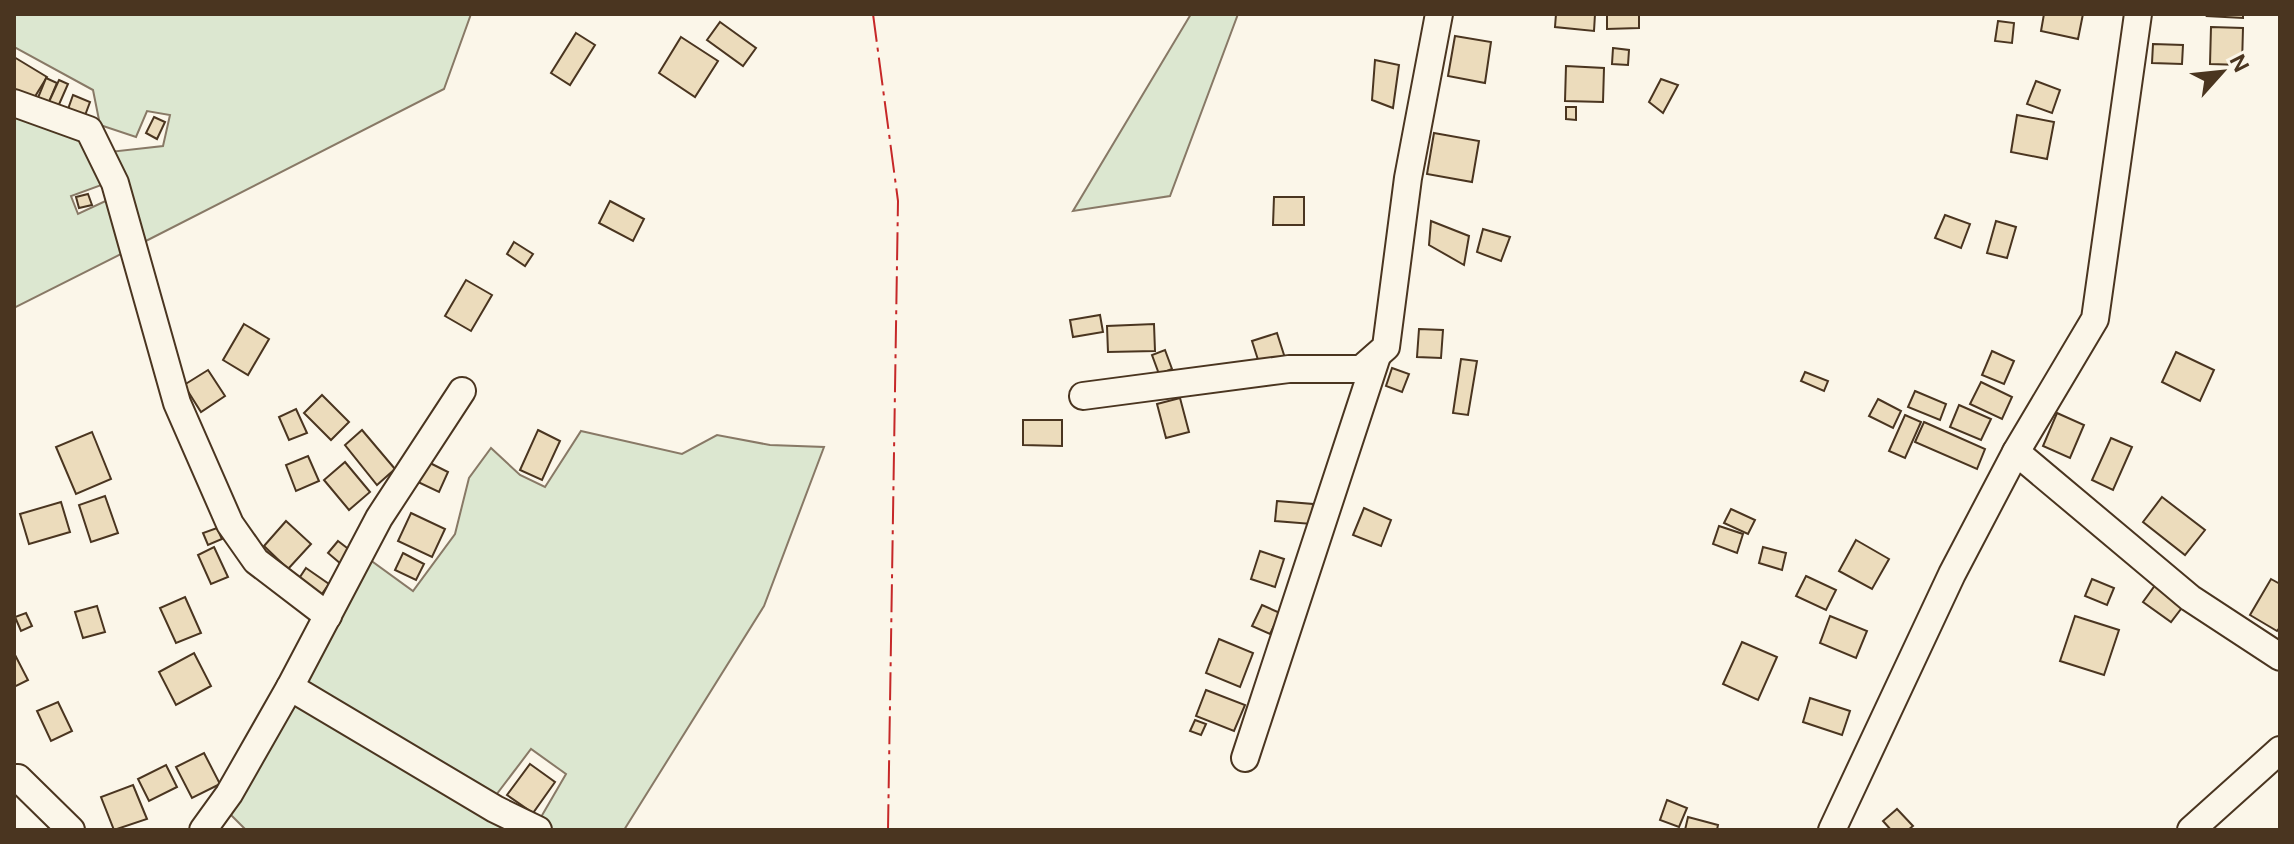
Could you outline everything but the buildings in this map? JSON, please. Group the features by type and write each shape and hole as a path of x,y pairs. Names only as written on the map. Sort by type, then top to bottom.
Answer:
{"street":[{"path":"1083,396 1289,369 1361,369 1386,347 1408,178 1439,14"},
{"path":"1832,830 1952,574 2016,452 2095,319 2138,14"},
{"path":"14,103 89,130 115,183 177,403 230,524 256,561 328,616"},
{"path":"1245,758 1377,356"},
{"path":"203,830 229,794 290,687 379,518 462,391"},
{"path":"2016,452 2190,598 2280,657"},
{"path":"290,687 495,809 538,830"},
{"path":"2191,830 2280,750"},
{"path":"14,778 18,778 71,830"}],"green space":[{"path":"14,14 471,14 444,89 140,244 109,152 163,146 170,115 147,111 136,137 100,125 93,90 14,47"},
{"path":"1191,14 1238,14 1170,196 1073,211"},
{"path":"14,111 89,142 107,183 71,196 78,214 112,198 127,251 14,308"},
{"path":"581,431 682,454 717,435 770,445 824,447 764,606 624,830 551,830 537,824 566,774 531,749 493,799 293,687 366,557 413,591 455,534 469,478 491,448 520,475 545,487"},
{"path":"291,693 517,830 246,830 228,812"}],"power":[{"path":"873,14 898,201 888,830"}]}
